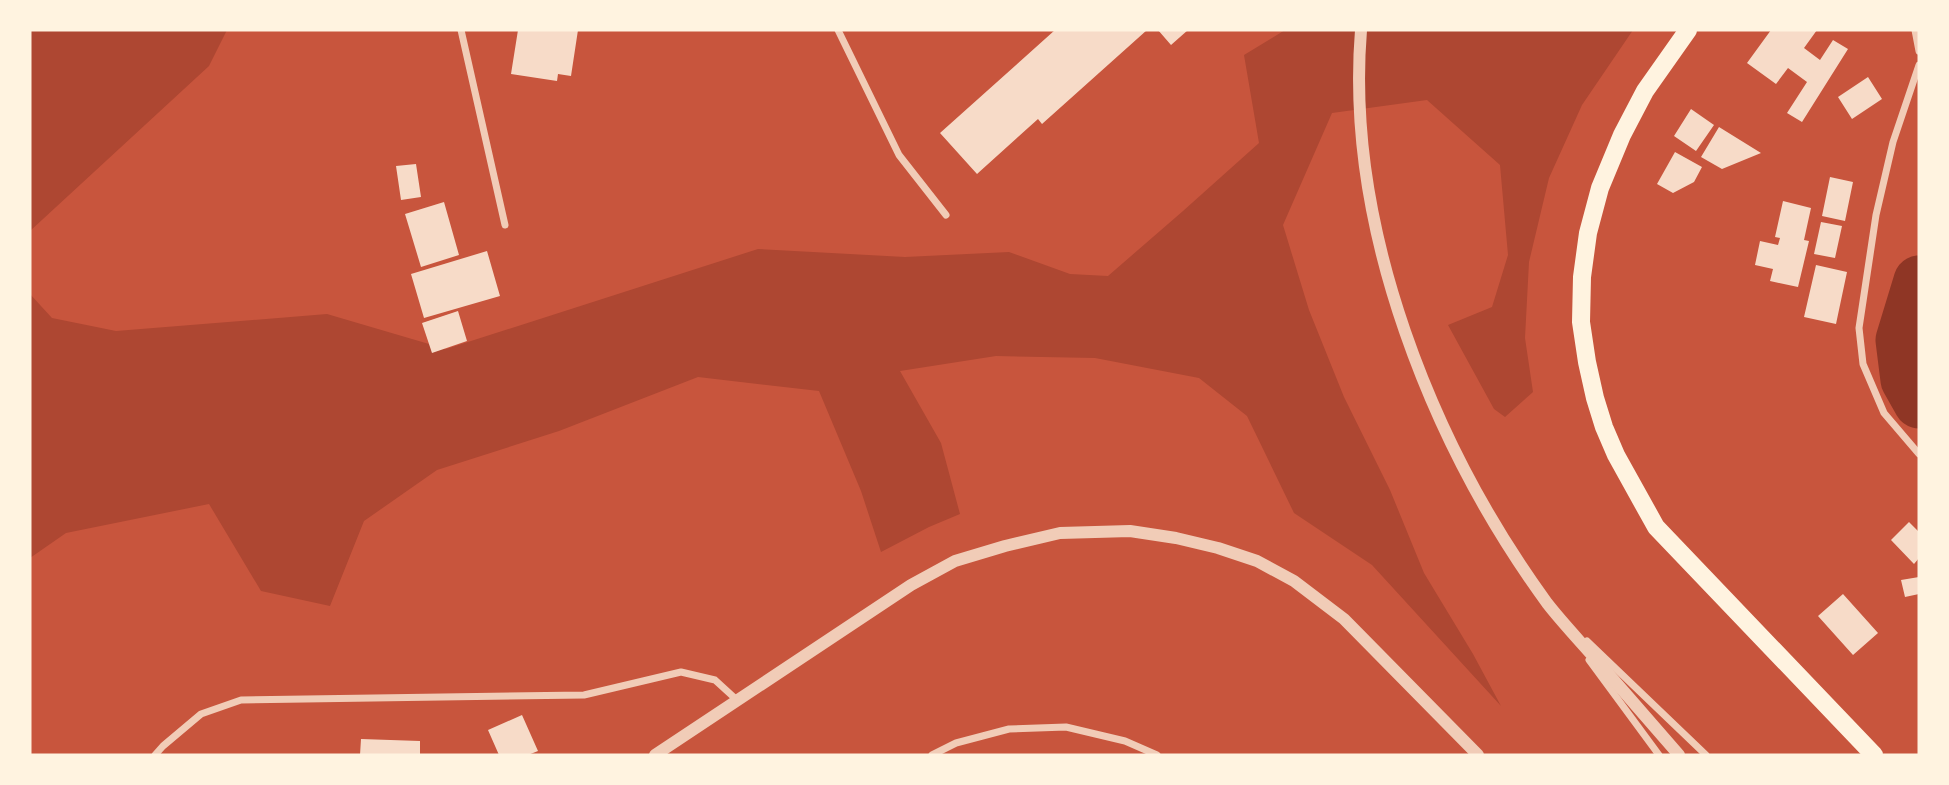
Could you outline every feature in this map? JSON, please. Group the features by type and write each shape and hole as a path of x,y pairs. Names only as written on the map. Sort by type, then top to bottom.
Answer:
{"main road":[{"path":"1688,30 1644,91 1622,135 1601,188 1588,233 1582,277 1581,322 1595,398 1616,455 1656,527 1874,755"}],"street":[{"path":"461,30 505,225"},
{"path":"838,30 899,155 946,215"},
{"path":"1361,30 1360,125 1373,211 1392,292 1420,371 1456,455 1498,528 1548,604 1659,755"},
{"path":"1915,30 1919,51"},
{"path":"1919,65 1893,142 1875,215 1859,328 1863,364 1884,413 1919,454"},
{"path":"655,755 911,585 955,561 1060,533 1130,531 1218,548 1257,561 1293,581 1344,619 1478,755"},
{"path":"1548,604 1679,755"},
{"path":"1548,604 1706,755"},
{"path":"155,755 201,714 241,700 584,695 681,671 715,680 738,701"},
{"path":"932,755 956,743 1009,729 1066,727 1125,741 1157,755"}],"shaded area":[{"path":"30,30 227,30 209,66 30,231"},
{"path":"1285,30 1633,30 1582,105 1549,178 1529,262 1525,338 1533,392 1505,417 1494,409 1448,325 1492,307 1508,255 1500,165 1427,100 1332,113 1283,225 1309,310 1344,397 1390,490 1424,573 1501,706 1372,565 1294,513 1247,416 1199,378 1095,358 996,356 900,371 941,443 960,514 881,552 861,491 819,391 698,377 559,431 437,470 364,521 330,606 261,591 209,504 66,533 30,558 30,294 52,318 116,331 327,314 446,349 758,249 905,257 1009,252 1070,274 1108,276 1259,143 1244,55"}],"building":[{"path":"518,30 578,30 571,76 558,74 557,81 511,74"},
{"path":"1055,30 1147,30 1042,124 1038,119 977,174 940,133"},
{"path":"1158,30 1188,30 1171,45"},
{"path":"1771,30 1817,30 1804,48 1820,60 1833,40 1848,49 1802,122 1787,113 1807,82 1788,68 1776,84 1747,63"},
{"path":"1868,77 1882,99 1852,119 1838,97"},
{"path":"1691,109 1714,125 1696,151 1674,136"},
{"path":"1719,127 1761,153 1722,169 1701,157"},
{"path":"1675,152 1702,167 1694,182 1673,193 1657,184"},
{"path":"416,164 421,197 401,200 396,166"},
{"path":"1830,177 1853,182 1845,221 1822,216"},
{"path":"1783,201 1811,208 1804,240 1809,241 1798,287 1770,281 1773,269 1755,265 1760,241 1778,245 1780,238 1775,237"},
{"path":"444,202 459,255 421,267 405,214"},
{"path":"1821,222 1842,226 1835,258 1814,254"},
{"path":"487,251 500,296 424,318 411,274"},
{"path":"1816,265 1847,272 1836,324 1804,317"},
{"path":"458,311 467,341 432,353 422,323"},
{"path":"1909,522 1919,532 1919,558 1914,564 1891,540"},
{"path":"1919,577 1919,594 1905,597 1901,580"},
{"path":"1843,594 1878,633 1853,655 1818,616"},
{"path":"522,715 538,751 528,755 499,755 488,730"},
{"path":"361,739 420,741 420,755 360,755"}],"waterway":[{"path":"1919,281 1901,340 1906,380 1919,403"}]}
